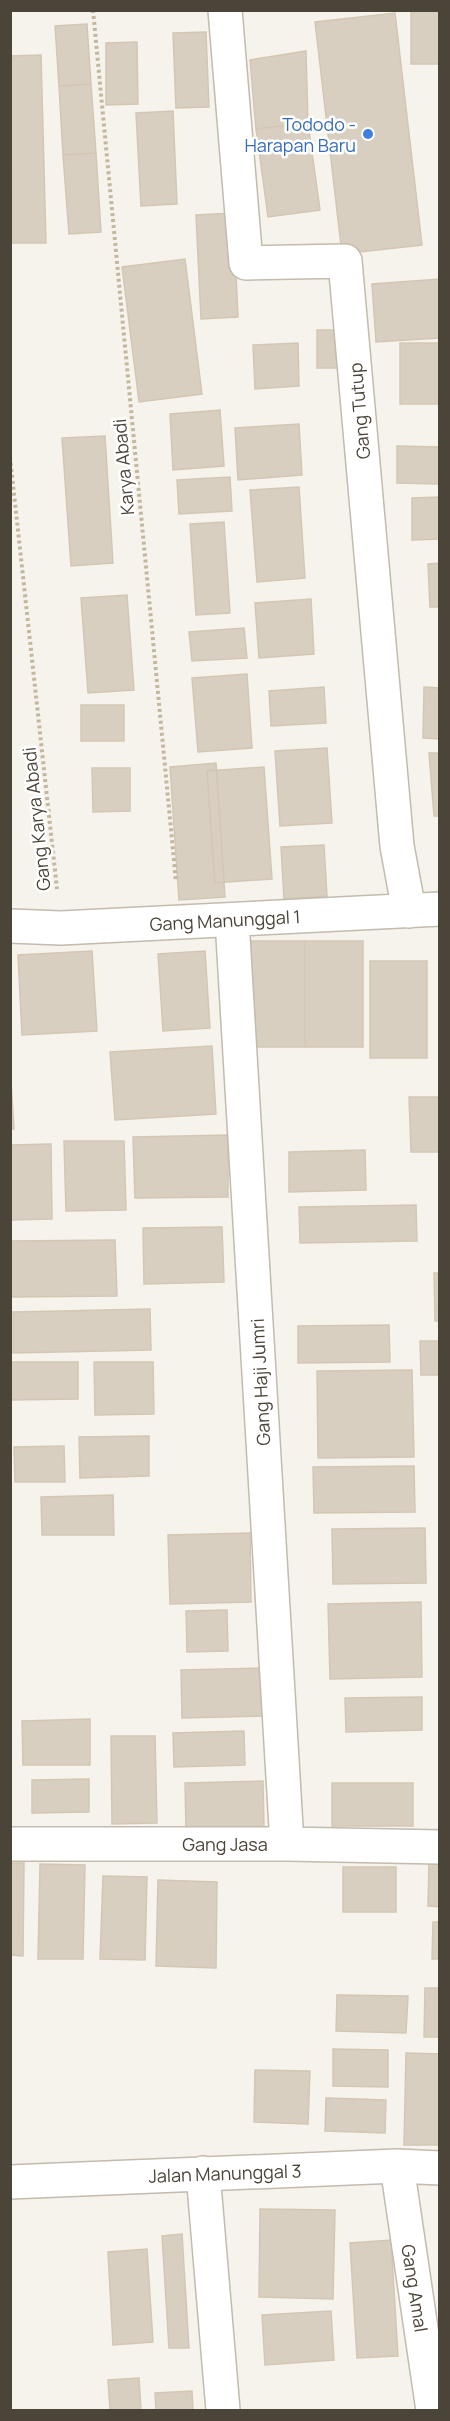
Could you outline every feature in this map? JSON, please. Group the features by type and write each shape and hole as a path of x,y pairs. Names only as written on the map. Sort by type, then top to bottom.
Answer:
{"street":[{"name":"Gang Tutup","path":"225,10 246,263 345,261 397,846 424,910"},
{"name":"Gang Manunggal 1","path":"10,926 61,928 424,910"},
{"name":"Gang Haji Jumri","path":"232,920 287,1844"},
{"name":"Gang Jasa","path":"10,1844 287,1844 440,1847"},
{"name":"Jalan Manunggal 3","path":"10,2182 397,2166 440,2168"},
{"name":"Gang Amal","path":"397,2166 433,2410"},
{"path":"203,2173 223,2410"}],"path":[{"name":"Karya Abadi","path":"93,10 179,922"},
{"name":"Gang Karya Abadi","path":"10,457 61,928"}],"building":[{"path":"411,10 440,10 440,64 411,64"},
{"name":"Tododo - Harapan Baru","path":"395,13 422,245 342,254 315,22"},
{"path":"87,24 91,84 59,86 55,26"},
{"path":"206,32 209,107 176,108 173,33"},
{"path":"137,42 138,104 106,105 106,43"},
{"path":"306,51 308,123 256,129 250,60"},
{"path":"41,55 46,243 12,243 10,56"},
{"path":"91,84 96,153 63,155 59,86"},
{"path":"173,111 177,204 141,206 136,113"},
{"path":"308,123 320,210 268,217 256,129"},
{"path":"96,153 101,232 69,234 63,155"},
{"path":"233,213 238,317 201,319 196,215"},
{"path":"185,259 202,394 139,402 122,267"},
{"path":"440,279 440,338 376,342 372,284"},
{"path":"317,330 341,330 341,368 317,368"},
{"path":"298,343 299,386 255,389 253,345"},
{"path":"400,343 440,343 440,404 400,404"},
{"path":"220,410 224,466 173,470 170,414"},
{"path":"299,424 302,475 238,480 235,428"},
{"path":"105,436 113,563 71,566 62,438"},
{"path":"397,446 440,447 440,484 397,483"},
{"path":"230,477 232,511 179,514 177,480"},
{"path":"299,487 305,578 257,582 250,490"},
{"path":"440,497 440,539 412,540 412,498"},
{"path":"224,522 230,613 196,615 190,524"},
{"path":"440,563 440,607 430,607 428,564"},
{"path":"127,595 134,690 88,693 81,598"},
{"path":"311,599 314,654 259,658 255,603"},
{"path":"244,628 247,658 192,661 189,632"},
{"path":"247,674 252,748 198,752 192,678"},
{"path":"324,687 326,723 271,726 269,691"},
{"path":"424,687 440,688 440,739 423,738"},
{"path":"81,705 124,705 124,741 81,741"},
{"path":"327,748 332,823 280,826 275,751"},
{"path":"429,753 440,753 440,816 434,816"},
{"path":"216,763 225,897 179,900 170,767"},
{"path":"264,767 272,879 215,883 207,771"},
{"path":"92,768 130,768 130,811 93,812"},
{"path":"324,845 327,896 284,899 281,847"},
{"path":"251,941 305,941 305,1047 251,1047"},
{"path":"305,941 363,941 363,1047 305,1047"},
{"path":"92,951 97,1031 22,1035 18,955"},
{"path":"205,951 210,1028 163,1031 158,954"},
{"path":"370,961 427,961 427,1058 370,1058"},
{"path":"212,1046 216,1114 115,1120 110,1052"},
{"path":"10,1065 14,1129 10,1129"},
{"path":"409,1097 440,1097 440,1152 411,1152"},
{"path":"228,1135 228,1197 135,1198 133,1137"},
{"path":"64,1141 124,1141 126,1210 66,1211"},
{"path":"51,1144 52,1219 10,1220 10,1145"},
{"path":"365,1150 366,1190 289,1192 289,1152"},
{"path":"416,1205 417,1241 300,1243 299,1207"},
{"path":"222,1227 224,1282 144,1284 143,1228"},
{"path":"115,1240 117,1296 10,1297 10,1241"},
{"path":"434,1273 440,1273 440,1321 435,1321"},
{"path":"150,1309 151,1350 13,1353 13,1312"},
{"path":"389,1325 390,1362 298,1363 298,1326"},
{"path":"420,1341 440,1341 440,1375 421,1375"},
{"path":"10,1362 78,1362 78,1399 10,1400"},
{"path":"94,1362 153,1362 154,1414 95,1415"},
{"path":"412,1370 414,1457 318,1458 317,1371"},
{"path":"149,1436 149,1476 80,1478 79,1437"},
{"path":"64,1446 65,1482 15,1482 14,1447"},
{"path":"414,1466 415,1512 314,1513 313,1467"},
{"path":"113,1495 114,1535 42,1535 41,1497"},
{"path":"425,1528 426,1583 333,1584 332,1529"},
{"path":"250,1533 251,1602 170,1604 168,1535"},
{"path":"421,1602 422,1677 330,1679 328,1604"},
{"path":"227,1610 228,1651 187,1652 186,1611"},
{"path":"263,1668 264,1716 182,1718 181,1670"},
{"path":"422,1697 422,1730 346,1732 345,1698"},
{"path":"90,1719 90,1765 23,1765 22,1721"},
{"path":"244,1731 245,1765 174,1767 173,1733"},
{"path":"111,1736 155,1736 157,1823 112,1824"},
{"path":"89,1779 89,1812 32,1813 32,1780"},
{"path":"263,1781 264,1829 186,1830 185,1783"},
{"path":"332,1783 413,1783 413,1826 332,1826"},
{"path":"429,1861 440,1862 440,1907 428,1906"},
{"path":"10,1863 24,1863 23,1956 10,1955"},
{"path":"40,1864 85,1865 83,1959 38,1959"},
{"path":"343,1867 396,1867 396,1912 343,1912"},
{"path":"103,1876 147,1877 145,1960 100,1959"},
{"path":"158,1880 217,1882 216,1968 156,1966"},
{"path":"433,1922 440,1922 440,1959 432,1959"},
{"path":"425,1988 440,1988 440,2037 424,2037"},
{"path":"337,1995 408,1996 406,2033 336,2031"},
{"path":"333,2049 388,2050 388,2087 333,2086"},
{"path":"406,2053 440,2054 439,2145 404,2145"},
{"path":"255,2070 310,2071 308,2124 254,2122"},
{"path":"326,2098 386,2100 385,2133 325,2131"},
{"path":"260,2209 335,2210 333,2299 259,2297"},
{"path":"182,2234 189,2348 169,2348 162,2236"},
{"path":"391,2240 398,2356 357,2358 350,2243"},
{"path":"147,2249 153,2342 113,2345 108,2252"},
{"path":"331,2311 334,2360 265,2365 262,2315"},
{"path":"139,2378 141,2410 110,2410 108,2380"},
{"path":"192,2391 193,2410 156,2410 155,2393"}],"place":[{"name":"Tododo - Harapan Baru","path":"368,134"}]}
